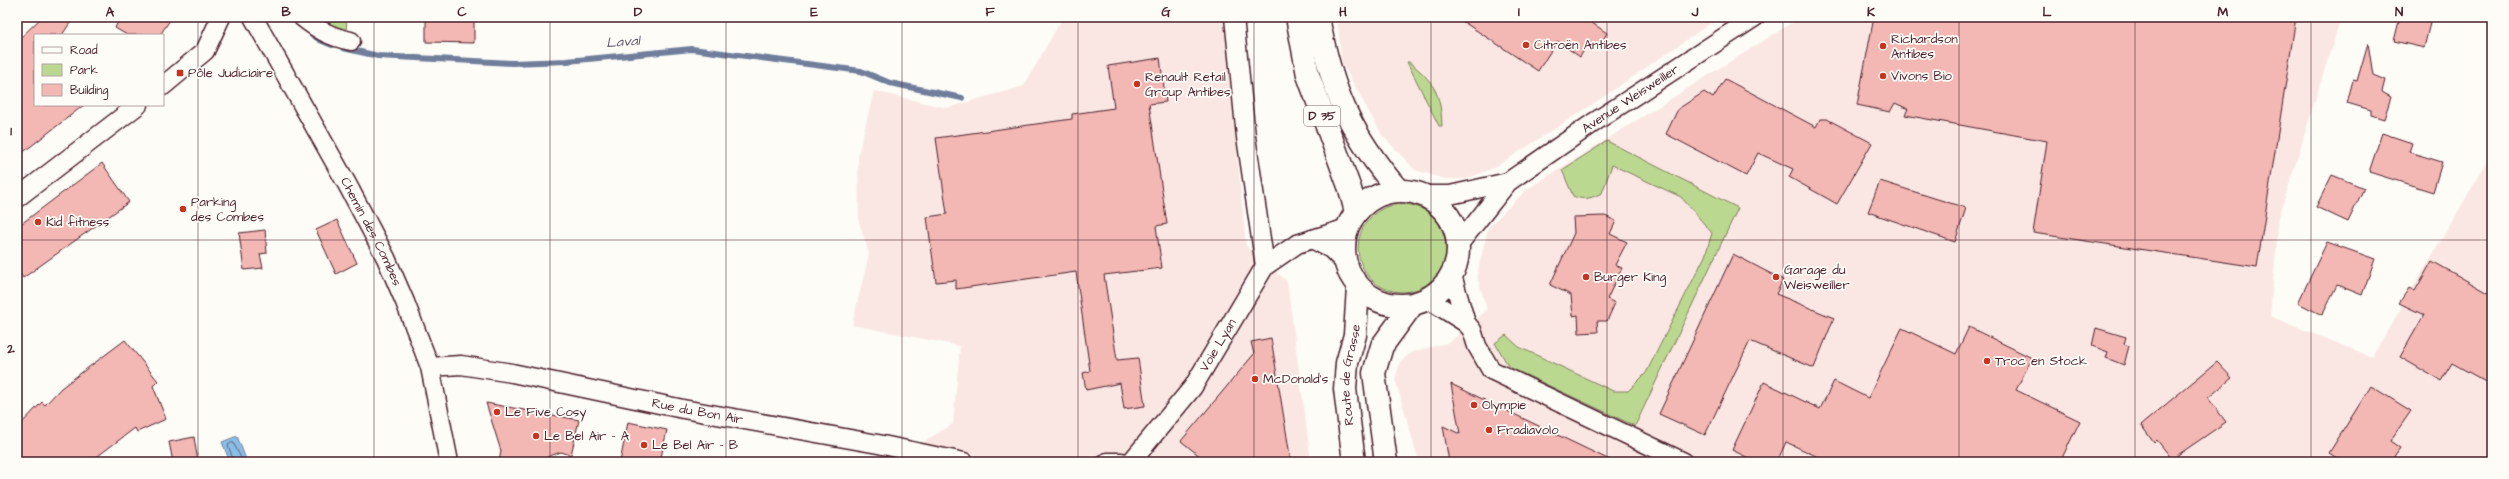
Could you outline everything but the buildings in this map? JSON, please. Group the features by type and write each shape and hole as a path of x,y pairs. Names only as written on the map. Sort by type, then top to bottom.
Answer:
{"main road":[{"name":"D 35","path":"1297,17 1308,75 1350,189 1351,220"},
{"name":"D 35","path":"1318,17 1326,57 1343,109 1368,152 1398,190"},
{"path":"1398,190 1412,191 1425,195 1438,204 1448,215 1455,228 1459,244 1458,260 1452,275 1442,288 1420,302 1393,305 1374,299 1358,287 1345,263 1343,245 1351,220 1368,200 1384,193 1398,190"},
{"name":"Route de Grasse","path":"1355,456 1345,389 1346,363 1355,335 1358,287"},
{"name":"Route de Grasse","path":"1386,462 1374,373 1382,346 1420,302"}],"street":[{"path":"164,85 205,51 220,17"},
{"name":"Chemin des Combes","path":"253,17 317,127 386,258 406,302 430,367 449,462"},
{"path":"302,17 319,30 333,37 351,41"},
{"path":"1234,17 1246,137 1266,266"},
{"name":"Avenue Weisweiller","path":"1459,244 1508,182 1557,147 1755,17"},
{"path":"17,198 137,106"},
{"name":"Avenue Weisweiller","path":"1425,195 1450,195 1508,182"},
{"name":"Voie Lyan","path":"1131,462 1193,387 1266,266 1282,252 1351,220"},
{"path":"1312,239 1331,249 1345,263"},
{"path":"1452,275 1466,322 1472,330 1477,346 1491,370 1684,462"},
{"path":"1420,302 1466,322"},
{"name":"Rue du Bon Air","path":"430,367 461,365 512,373 683,409 848,438 964,462"},
{"path":"1107,462 1122,462"}],"shaded area":[{"path":"1063,17 1224,17 1246,246 1287,281 1311,462 912,462 920,444 953,424 960,346 852,325 869,254 859,222 858,155 874,91 947,108 1024,86"},
{"path":"1337,17 1720,17 1590,106 1494,168 1466,179 1445,179 1415,170 1382,135 1342,63"},
{"path":"1801,17 2341,17 2279,217 2270,316 2372,357 2492,154 2492,462 1419,462 1395,379 1400,362 1412,352 1450,342 1487,310 1477,275 1488,228 1526,190"}],"green space":[{"path":"315,17 347,17 346,34"},
{"path":"1407,62 1418,69 1425,76 1434,89 1440,105 1442,126 1439,126"},
{"path":"1607,141 1738,208 1635,426 1509,367 1495,343 1506,335 1519,347 1613,391 1628,391 1646,373 1705,256 1712,233 1681,197 1612,165 1602,193 1588,198 1573,196 1562,170"},
{"path":"1402,204 1419,208 1433,217 1442,231 1446,248 1442,265 1433,279 1419,288 1402,292 1385,288 1371,279 1362,265 1358,248 1362,231 1371,217 1385,208"}],"water":[{"path":"237,436 247,462 230,462 222,442"}],"waterway":[{"name":"Laval","path":"312,34 320,40 332,45"},
{"name":"Laval","path":"343,48 378,56 512,63 567,61 692,49 861,71 890,83 962,98"}],"place":[{"name":"Citroën Antibes","path":"1526,45"},
{"name":"Richardson Antibes","path":"1883,46"},
{"name":"Pôle Judiciaire","path":"180,73"},
{"name":"Vivons Bio","path":"1883,76"},
{"name":"Renault Retail Group Antibes","path":"1137,84"},
{"name":"Parking des Combes","path":"183,209"},
{"name":"Kid fitness","path":"38,222"},
{"name":"Burger King","path":"1586,277"},
{"name":"Garage du Weisweiller","path":"1776,277"},
{"name":"Troc en Stock","path":"1987,361"},
{"name":"McDonald's","path":"1255,379"},
{"name":"Olympie","path":"1474,405"},
{"name":"Le Five Cosy","path":"497,412"},
{"name":"Fradiavolo","path":"1489,430"},
{"name":"Le Bel Air - A","path":"536,436"},
{"name":"Le Bel Air - B","path":"644,445"}]}
